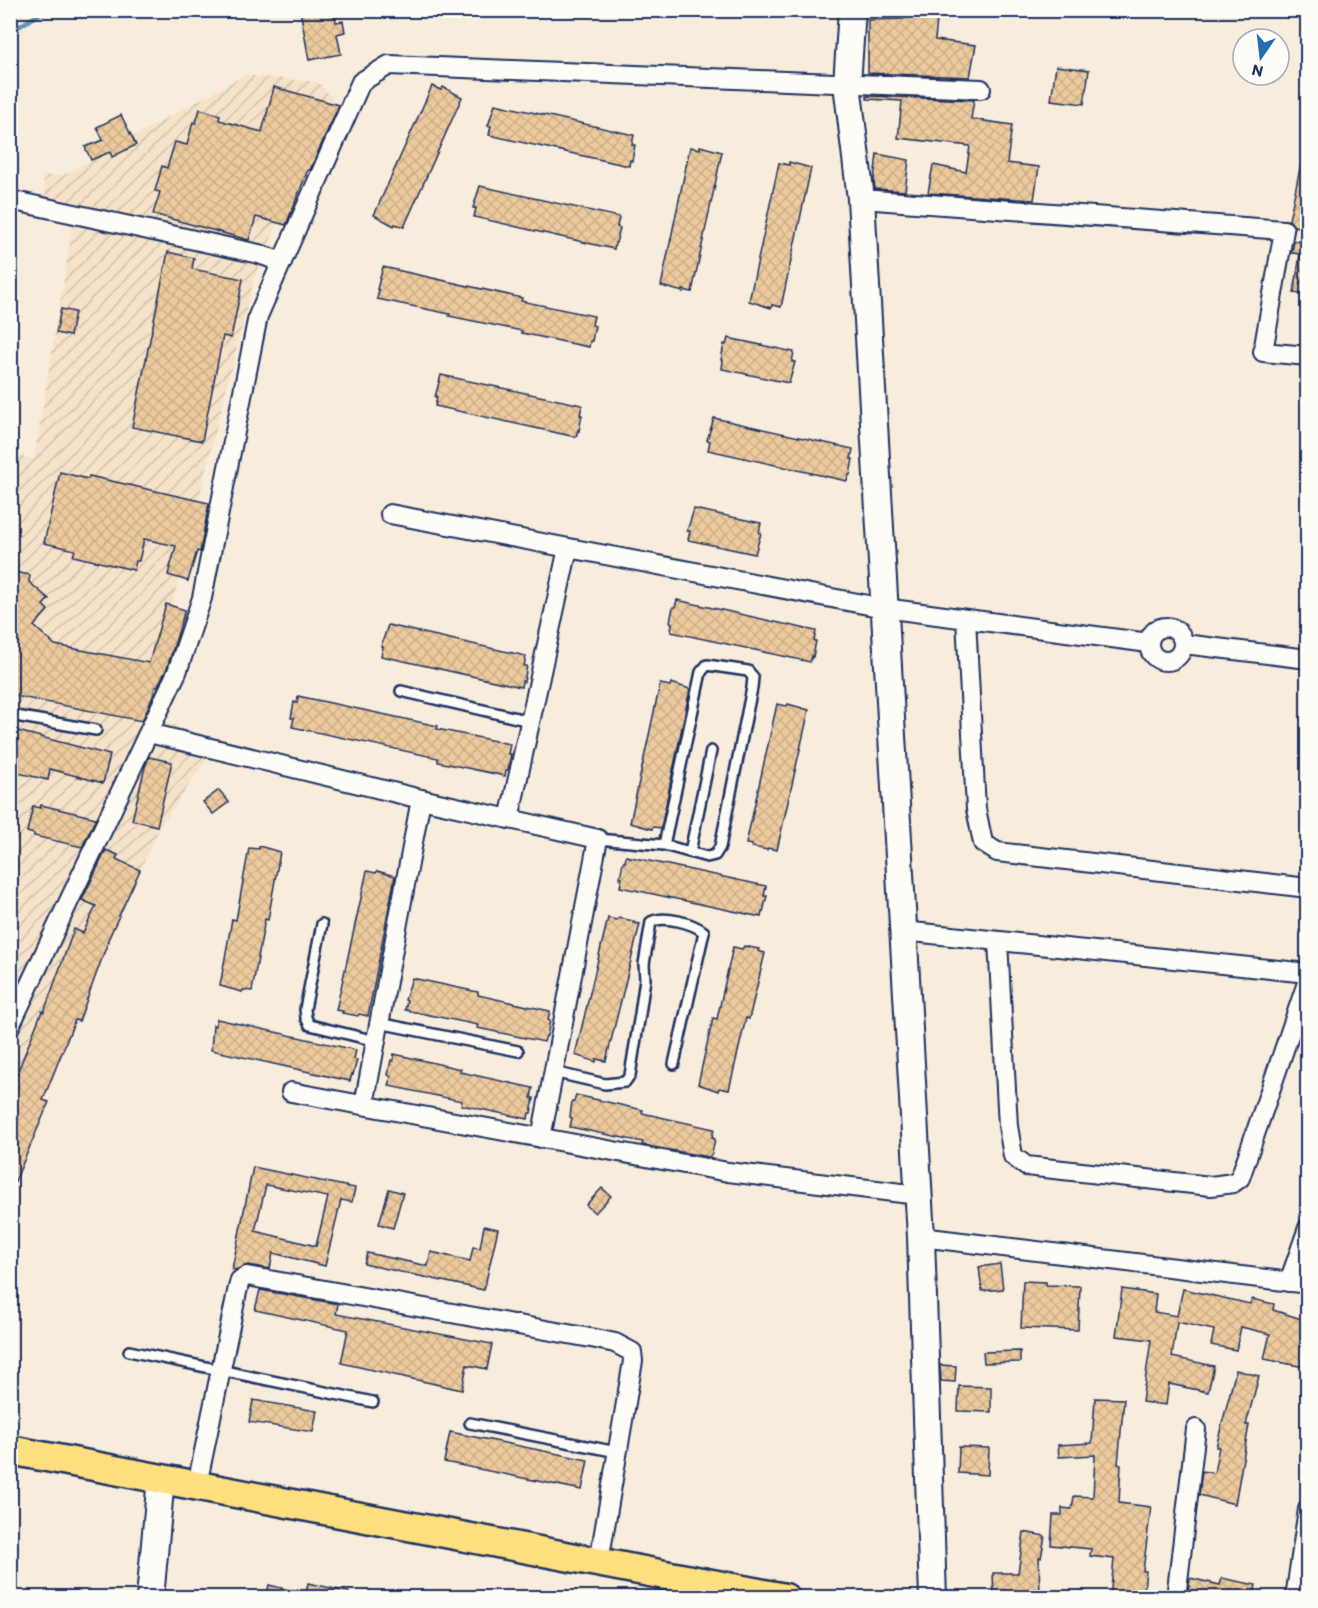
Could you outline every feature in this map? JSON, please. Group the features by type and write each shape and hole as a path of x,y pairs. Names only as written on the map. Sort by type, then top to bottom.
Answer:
{"main road":[{"path":"10,1450 785,1598"}],"street":[{"path":"852,10 847,84 861,199 921,1237 933,1598"},
{"path":"10,1026 177,672 202,598 258,316 362,82 389,66 981,89"},
{"path":"861,199 1284,230 1263,352 1308,356"},
{"path":"10,200 259,254 282,262"},
{"path":"390,514 884,608 1149,643 1151,635 1167,626 1175,629 1181,635 1184,644 1308,659"},
{"path":"509,819 568,548"},
{"path":"966,619 976,809 983,843 997,852 1308,888"},
{"path":"149,733 598,839 541,1138"},
{"path":"364,1105 421,799"},
{"path":"903,931 1308,973"},
{"path":"998,941 1008,1126 1013,1156 1026,1166 1211,1186 1233,1183 1240,1178 1308,980"},
{"path":"291,1092 728,1172 918,1195"},
{"path":"921,1237 1298,1283 1308,1228"},
{"path":"197,1485 237,1292 240,1280 247,1276 597,1339 615,1343 632,1352 633,1361 599,1562"},
{"path":"1176,1598 1196,1429"},
{"path":"150,1598 161,1478"},
{"path":"1295,1598 1308,1509"}],"lane":[{"path":"598,839 664,845 706,857 715,855 720,847 752,687 753,677 748,671 707,665 701,672 664,845"},
{"path":"401,691 530,722"},
{"path":"10,715 96,730"},
{"path":"690,852 711,751"},
{"path":"554,1072 605,1084 625,1082 630,1075 645,979 644,964 648,932 651,922 657,919 686,923 704,932 674,1064"},
{"path":"322,924 305,1009 310,1025 518,1051"},
{"path":"129,1351 373,1402"},
{"path":"470,1423 617,1452"}],"shaded area":[{"path":"244,75 318,82 332,98 254,279 168,621 128,707 218,742 159,829 11,1149 11,454 34,459 76,207 45,199 43,176 64,175"}],"building":[{"path":"300,10 334,10 336,22 343,21 345,32 337,34 341,54 309,60"},
{"path":"904,10 938,10 935,40 976,45 970,77 868,73 868,20 903,19"},
{"path":"1056,66 1089,70 1084,104 1051,100"},
{"path":"432,86 441,90 443,87 462,97 404,227 395,224 394,226 374,215"},
{"path":"274,87 339,105 310,170 308,170 286,225 256,217 249,240 153,214 160,192 155,191 162,166 167,168 175,142 187,145 193,122 196,123 200,109 220,115 219,120 262,132"},
{"path":"867,96 974,100 971,119 1012,125 1007,163 1039,167 1034,200 928,193 933,165 966,172 970,146 898,138 902,101 867,99"},
{"path":"495,104 634,135 632,161 630,160 629,166 489,135 491,126 488,126"},
{"path":"121,115 136,145 112,157 110,152 91,160 85,147 103,140 97,127"},
{"path":"700,146 722,152 692,292 683,290 683,292 661,286 690,147 700,149"},
{"path":"877,154 909,160 905,191 875,189"},
{"path":"1302,159 1308,159 1308,200 1305,200 1299,227 1294,226 1289,220"},
{"path":"789,162 811,168 781,307 772,305 771,308 749,301 779,163 789,165"},
{"path":"480,186 619,217 617,227 620,228 614,249 474,217 476,208 473,208"},
{"path":"1294,241 1308,242 1308,295 1294,293 1300,254 1292,253"},
{"path":"168,252 194,258 192,269 243,279 231,338 223,336 202,441 132,427"},
{"path":"383,267 522,298 521,301 594,316 592,341 589,347 377,299 379,290 377,289"},
{"path":"61,309 75,312 70,336 56,333"},
{"path":"728,338 794,352 792,362 795,362 789,383 722,369 724,344 726,345"},
{"path":"441,375 582,405 579,431 576,437 435,406"},
{"path":"714,418 853,449 850,475 847,481 708,450 710,441 707,440"},
{"path":"60,472 88,479 89,476 209,503 200,552 197,551 188,581 168,575 176,546 144,539 139,561 136,561 134,570 73,556 75,550 44,543"},
{"path":"694,509 761,523 759,533 761,533 755,554 688,540 690,531 687,531"},
{"path":"15,572 30,575 29,582 49,599 43,605 48,610 34,626 55,645 149,663 166,604 185,610 167,668 155,687 142,721 10,695 10,594"},
{"path":"677,600 816,631 813,657 810,662 671,632 672,623 670,622"},
{"path":"388,625 526,656 524,682 522,681 521,687 381,656 383,647 381,646"},
{"path":"671,683 690,689 661,828 653,827 652,829 630,823 660,684 670,686"},
{"path":"298,696 510,744 508,770 505,776 438,762 438,758 292,727 294,702 297,703"},
{"path":"777,704 787,706 788,704 809,710 777,850 768,848 767,850 746,844"},
{"path":"10,729 110,755 103,783 50,769 48,780 10,771"},
{"path":"149,757 172,762 157,826 132,820"},
{"path":"219,790 229,802 213,814 203,802"},
{"path":"41,805 96,818 82,847 34,836 27,832 33,806 40,808"},
{"path":"259,846 280,852 252,991 243,990 242,992 220,986 232,919 236,920 249,848 259,849"},
{"path":"106,850 118,855 116,859 140,870 107,942 79,1021 75,1020 43,1100 49,1102 10,1193 10,1091 42,1011 44,1012 74,929 83,933 96,906 82,900"},
{"path":"626,856 766,886 764,896 767,896 761,917 620,887 623,862"},
{"path":"367,871 395,876 368,1016 359,1014 358,1016 336,1010"},
{"path":"608,918 617,920 619,918 640,924 606,1061 596,1059 596,1062 575,1055"},
{"path":"744,946 759,949 758,951 765,953 749,1019 746,1018 729,1090 719,1088 718,1091 698,1084 713,1018 717,1019 733,947 742,949"},
{"path":"412,978 550,1011 547,1036 544,1042 405,1010 407,1001 405,1000"},
{"path":"217,1019 356,1050 354,1059 357,1060 353,1075 350,1081 211,1050 213,1025 215,1026"},
{"path":"394,1054 461,1069 460,1072 533,1088 531,1113 528,1119 461,1105 462,1101 389,1086 391,1077 388,1075"},
{"path":"576,1095 714,1129 712,1154 709,1157 642,1145 643,1142 570,1127 572,1101 574,1102"},
{"path":"253,1167 355,1188 352,1202 341,1200 325,1266 273,1253 270,1269 248,1265 232,1269","holes":["266,1185 328,1197 316,1246 255,1231"]},
{"path":"602,1188 611,1196 595,1213 586,1205"},
{"path":"389,1189 403,1193 393,1228 379,1224"},
{"path":"484,1226 498,1229 484,1290 364,1264 367,1253 428,1266 431,1252 470,1261 473,1247 480,1248"},
{"path":"1000,1264 1003,1289 982,1291 979,1267"},
{"path":"1023,1281 1046,1282 1046,1285 1080,1286 1078,1330 1021,1328"},
{"path":"1122,1289 1156,1294 1154,1312 1177,1316 1183,1289 1250,1304 1252,1299 1274,1304 1273,1310 1308,1321 1308,1349 1304,1367 1264,1359 1270,1334 1241,1327 1236,1350 1211,1345 1214,1330 1177,1322 1172,1357 1214,1366 1208,1392 1169,1384 1166,1405 1142,1402 1151,1340 1116,1336"},
{"path":"260,1290 338,1304 336,1314 492,1344 487,1369 467,1365 462,1390 341,1363 348,1330 255,1310"},
{"path":"1020,1351 1020,1362 984,1363 983,1352"},
{"path":"940,1365 956,1366 955,1382 941,1381"},
{"path":"1236,1370 1259,1376 1246,1425 1249,1425 1235,1504 1199,1495 1202,1471 1214,1473 1219,1447 1216,1447"},
{"path":"959,1386 991,1387 991,1412 958,1411"},
{"path":"1095,1398 1124,1399 1118,1464 1121,1465 1119,1503 1151,1507 1143,1571 1146,1571 1143,1598 1110,1598 1114,1559 1090,1556 1091,1549 1051,1545 1053,1515 1062,1515 1062,1508 1072,1509 1074,1496 1093,1497 1095,1455 1059,1457 1058,1445 1092,1443"},
{"path":"253,1400 317,1411 313,1432 249,1422"},
{"path":"450,1432 588,1460 582,1490 444,1462"},
{"path":"959,1447 989,1448 988,1475 958,1473"},
{"path":"1024,1532 1045,1536 1041,1558 1039,1557 1040,1598 994,1598 993,1573 1018,1573"},
{"path":"1190,1578 1220,1585 1222,1578 1256,1585 1253,1598 1187,1598"},
{"path":"308,1583 349,1592 348,1598 305,1598"},
{"path":"269,1585 302,1593 302,1598 266,1598"}],"waterway":[{"path":"10,32 46,10"}]}
